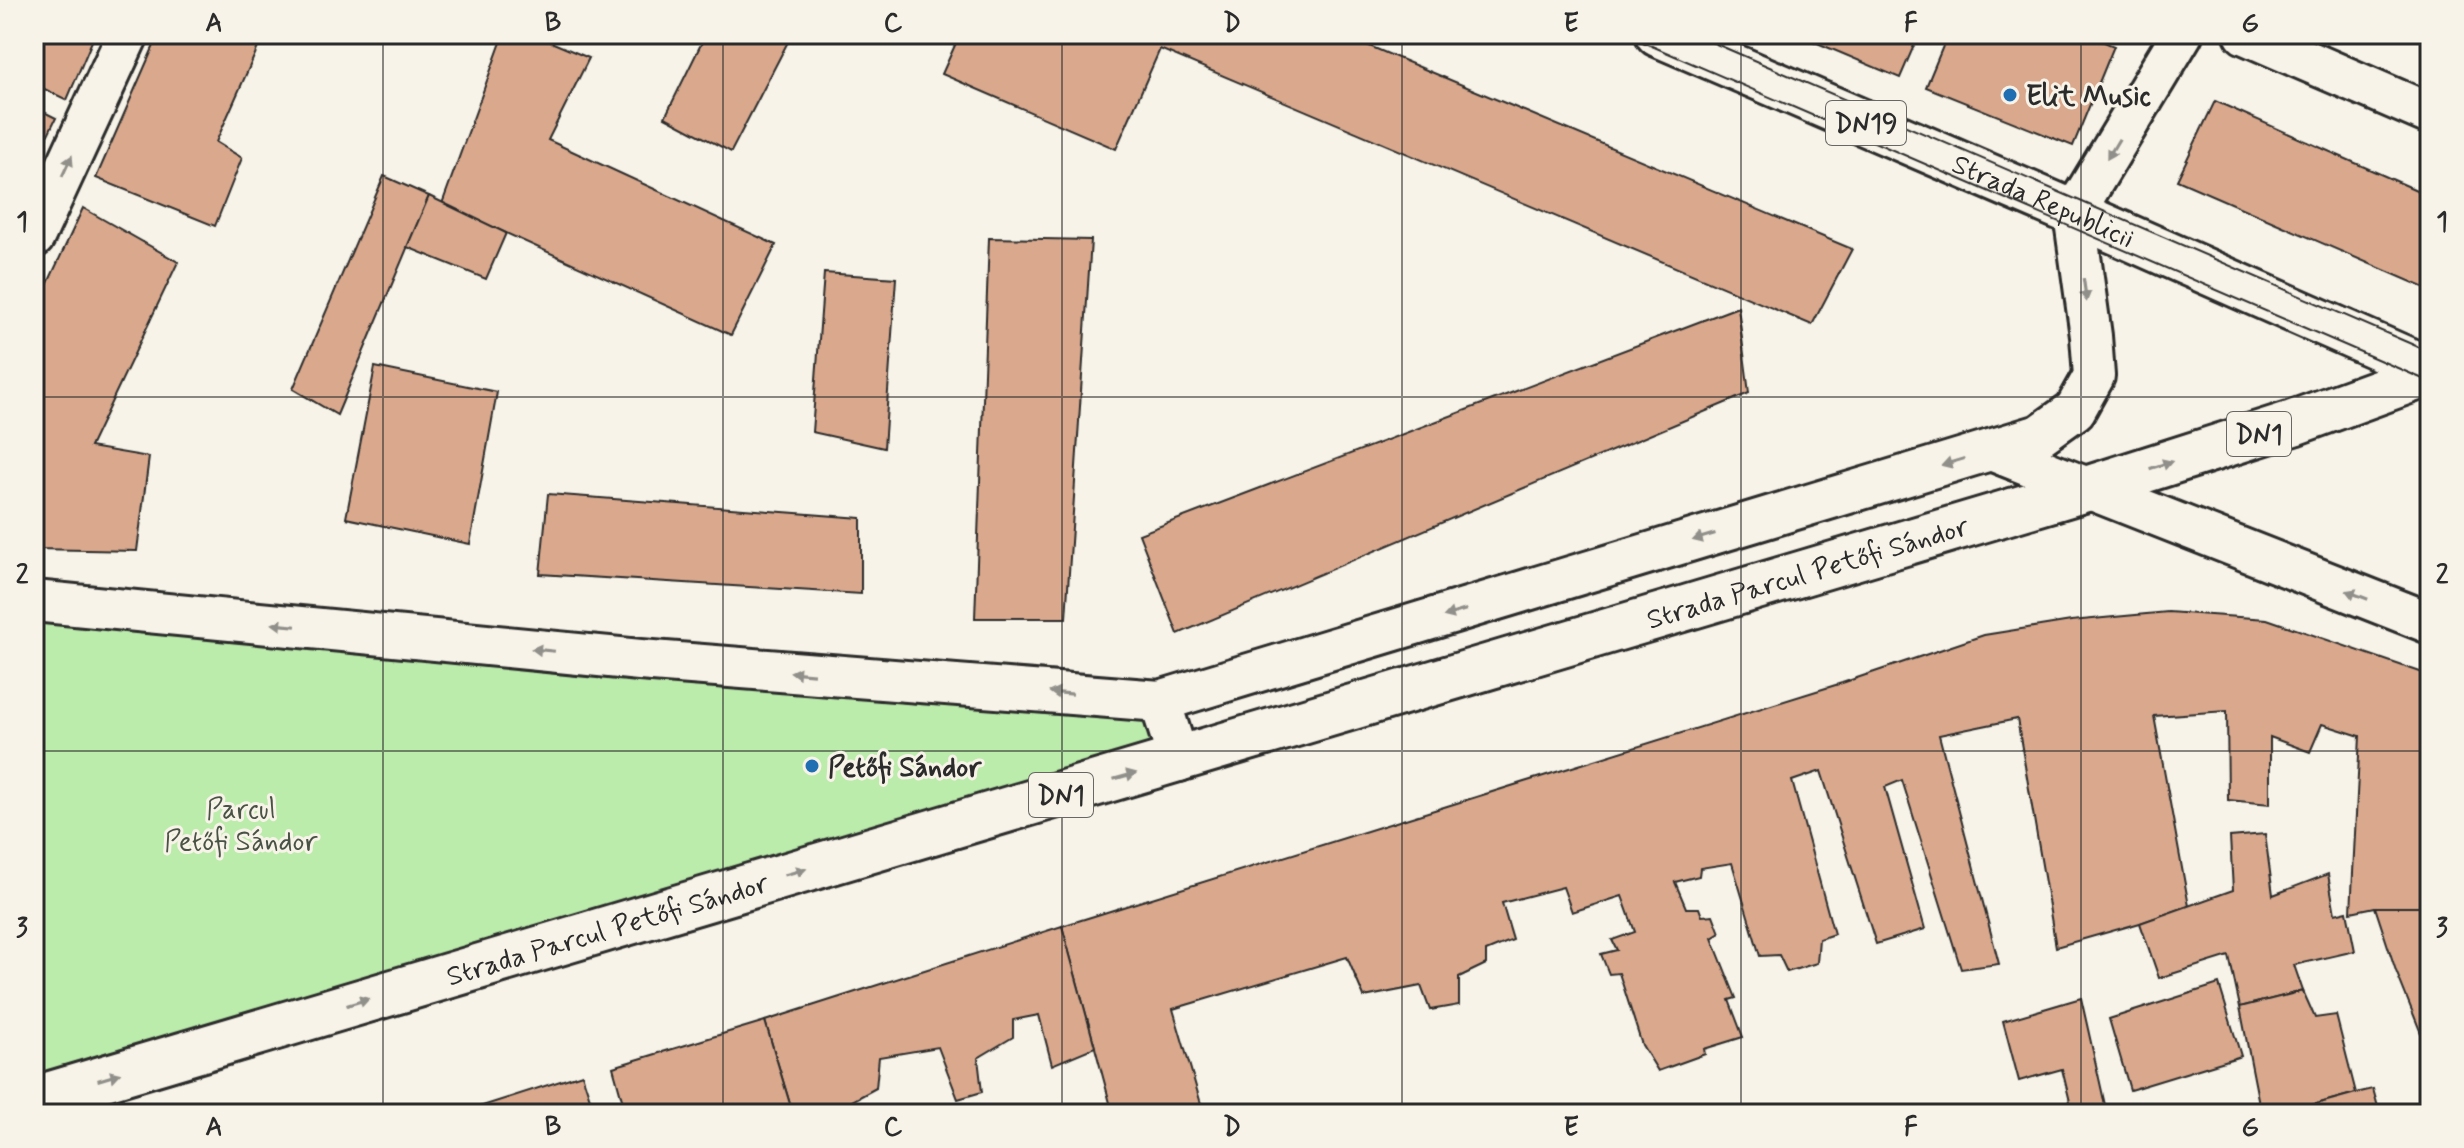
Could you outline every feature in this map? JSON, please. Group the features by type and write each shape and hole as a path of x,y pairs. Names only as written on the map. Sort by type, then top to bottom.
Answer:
{"main road":[{"name":"Strada Republicii","path":"1658,34 1719,46 2074,213 2430,371"},
{"name":"Strada Parcul Petőfi Sándor","path":"34,1099 2086,489 2293,423 2430,371"}],"street":[{"path":"34,237 128,34"},
{"path":"34,601 655,661 1160,701 2040,435 2075,410 2094,376 2074,213 2182,34"},
{"path":"2245,34 2430,114"},
{"path":"1991,450 2430,623"},
{"path":"1160,701 1179,761"}],"green space":[{"name":"Parcul Petőfi Sándor","path":"34,600 1160,701 1179,761 34,1100"}],"building":[{"path":"34,34 95,34 67,100 34,84"},
{"path":"159,34 264,34 216,142 242,158 215,226 96,178"},
{"path":"504,34 532,34 589,58 548,140 776,245 731,335 442,204"},
{"path":"706,34 792,34 731,152 665,117"},
{"path":"960,34 1341,34 1852,249 1812,325 1160,49 1116,149 942,74"},
{"path":"1796,34 1919,34 1900,78"},
{"path":"1948,34 2085,34 2114,46 2073,146 1926,87"},
{"path":"2215,101 2430,196 2430,290 2177,180"},
{"path":"34,107 56,118 34,163"},
{"path":"384,176 429,196 337,415 293,389"},
{"path":"429,196 506,233 486,279 407,247"},
{"path":"83,208 178,262 90,447 149,457 137,551 34,549 34,313"},
{"path":"989,238 1091,240 1066,618 975,618"},
{"path":"824,273 896,278 884,448 812,432"},
{"path":"1738,307 1749,393 1178,634 1139,534"},
{"path":"375,367 497,392 470,544 346,518"},
{"path":"548,494 861,518 861,594 540,574"},
{"path":"2168,612 2267,619 2426,674 2427,805 2421,907 2375,907 2351,912 2360,736 2322,724 2310,752 2270,737 2270,804 2228,800 2227,711 2154,716 2189,906 2056,947 2017,719 1939,735 1999,964 1961,969 1902,780 1885,787 1925,929 1876,944 1821,771 1792,781 1834,934 1819,939 1817,963 1787,972 1779,955 1760,956 1732,863 1700,868 1699,876 1675,882 1686,908 1699,908 1702,916 1713,915 1720,933 1712,938 1736,998 1729,1000 1743,1037 1704,1049 1705,1054 1658,1071 1642,1045 1619,973 1609,974 1601,954 1617,950 1612,940 1635,932 1622,896 1572,912 1563,887 1502,903 1513,940 1486,951 1486,964 1459,977 1459,1005 1430,1010 1421,986 1364,997 1347,957 1173,1009 1204,1114 1113,1114 1062,926 1842,683 1984,635 2071,621"},
{"path":"2426,674 2430,676 2430,806 2427,805"},
{"path":"2265,834 2273,895 2328,874 2335,914 2347,911 2355,951 2294,965 2303,991 2240,1007 2229,956 2159,978 2140,923 2233,890 2230,837"},
{"path":"2375,907 2421,907 2430,920 2430,1042 2425,1043"},
{"path":"1062,926 1095,1047 1052,1065 1039,1015 1013,1020 1013,1037 978,1058 982,1092 958,1099 938,1047 879,1057 876,1088 852,1101 854,1114 793,1114 765,1021"},
{"path":"2219,984 2241,1056 2130,1090 2109,1019"},
{"path":"2303,991 2315,1018 2336,1015 2356,1093 2280,1114 2261,1114 2240,1007"},
{"path":"2081,998 2107,1114 2073,1114 2062,1069 2019,1081 2003,1021"},
{"path":"765,1021 793,1114 626,1114 613,1067"},
{"path":"582,1074 595,1114 468,1114 467,1111"},
{"path":"2373,1089 2380,1114 2280,1114 2356,1093"}],"tram line":[{"path":"1624,34 2430,382"},
{"path":"1693,34 2430,352"}],"place":[{"name":"Elit Music","path":"2010,95"},
{"name":"Petőfi Sándor","path":"812,766"}]}
